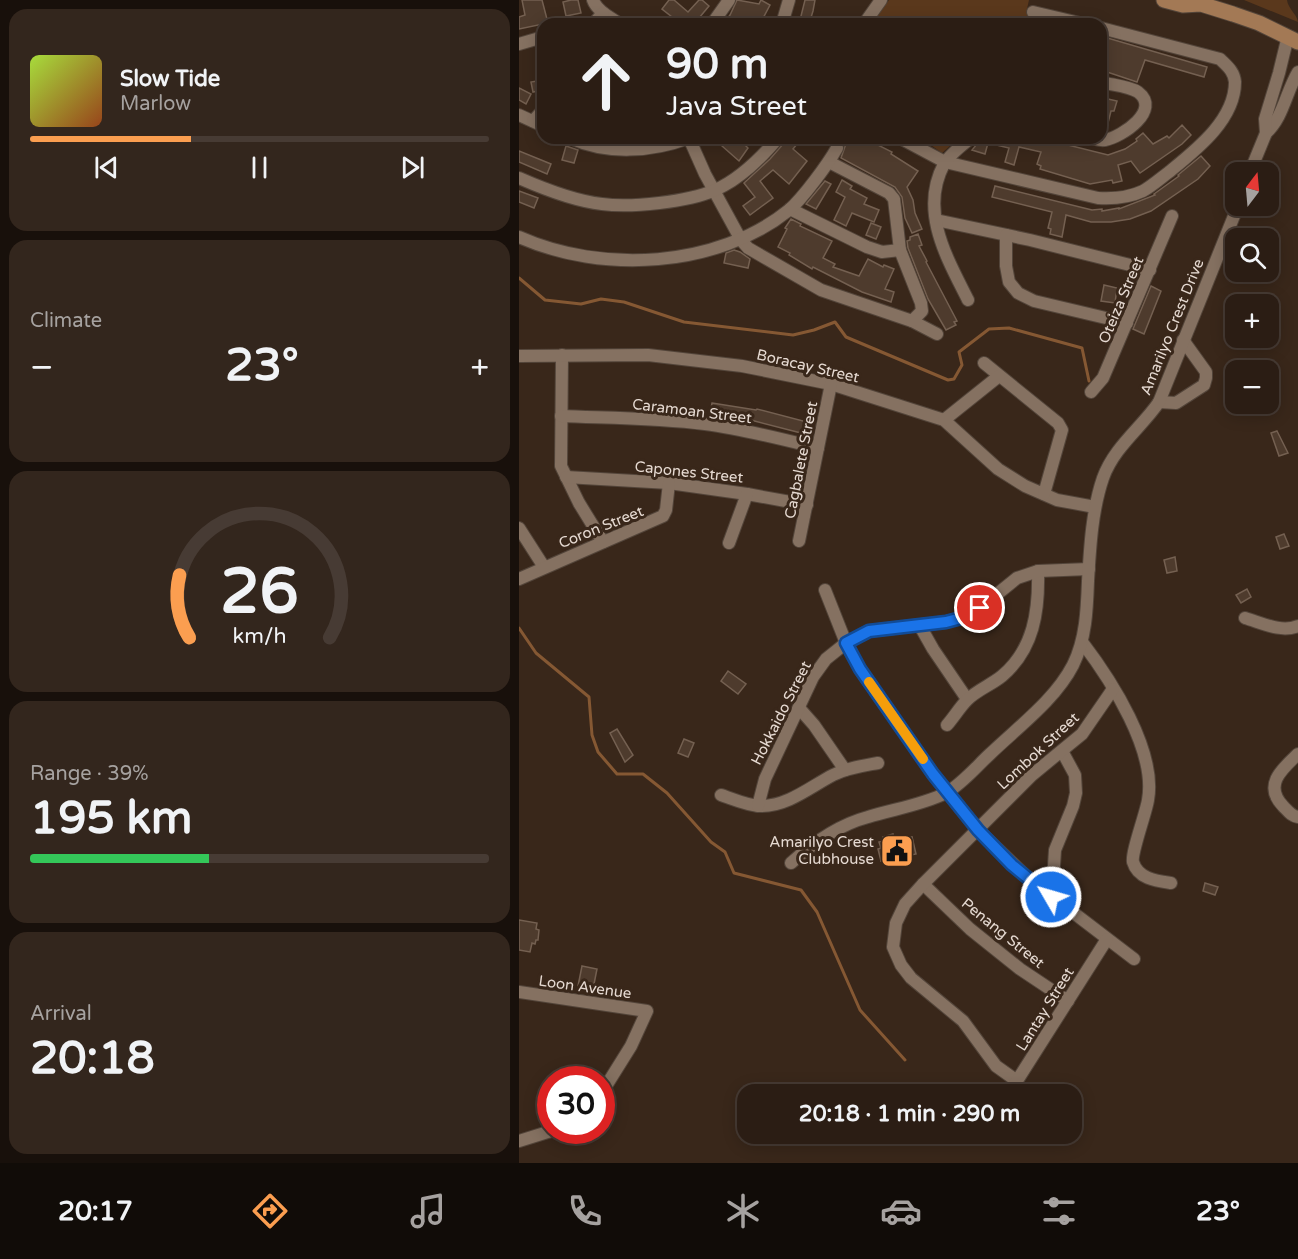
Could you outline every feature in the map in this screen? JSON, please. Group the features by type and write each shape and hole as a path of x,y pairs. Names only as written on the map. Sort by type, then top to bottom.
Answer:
{"street":[{"path":"593,0 594,4 611,18"},
{"path":"716,18 729,0"},
{"path":"784,18 789,0"},
{"path":"868,18 881,0"},
{"path":"1164,0 1183,4 1199,1 1259,23 1293,39 1265,119 1266,133"},
{"path":"1033,12 1056,18"},
{"path":"598,18 603,13"},
{"path":"911,144 945,162 1098,198 1119,199 1144,190 1196,150 1226,113 1235,80 1232,70 1220,59 1107,30"},
{"path":"519,44 537,40"},
{"path":"1254,162 1266,133 1276,124 1298,72"},
{"path":"1107,84 1137,91 1144,99 1146,108 1143,117 1118,136 1107,140"},
{"path":"519,115 537,124"},
{"path":"590,144 628,151 672,144"},
{"path":"692,144 705,174 741,240 748,248 821,290 912,321 937,334"},
{"path":"519,178 558,193 601,204 634,205 677,200 715,190 748,170 772,144"},
{"path":"964,144 945,162 937,182 934,198 938,237 968,300"},
{"path":"519,237 538,246 571,254 617,260 647,260 697,254 741,240 790,209 829,162 837,148"},
{"path":"829,162 889,193 894,199 900,250 921,303 922,311 912,321"},
{"path":"790,209 867,247 882,252 900,250"},
{"name":"Oteiza Street","path":"1091,392 1103,378 1172,216"},
{"name":"Amarilyo Crest Drive","path":"791,863 813,843 835,830 865,817 928,800 948,792 1060,686 1073,665 1082,642 1095,507 1103,476 1125,442 1148,418 1159,402 1233,216"},
{"path":"936,220 1150,270"},
{"path":"1007,235 1006,266 1009,282 1019,293 1033,301 1127,323"},
{"path":"1159,402 1176,403 1203,385 1206,378 1206,372 1183,340"},
{"path":"562,355 561,466 579,503 603,542"},
{"name":"Boracay Street","path":"519,356 648,355 742,366 831,384 944,420 998,469 1025,486 1057,500 1095,507"},
{"path":"984,363 1057,423 1062,430 1044,494"},
{"path":"944,420 999,376"},
{"name":"Cagbalete Street","path":"799,541 831,384"},
{"name":"Caramoan Street","path":"561,416 654,419 707,424 818,448"},
{"name":"Capones Street","path":"566,477 669,483 807,505"},
{"name":"Coron Street","path":"519,579 663,516 666,510 669,483"},
{"path":"729,543 747,494"},
{"path":"519,528 544,567"},
{"path":"947,725 967,699 1001,677 1016,663 1031,639 1036,618 1038,571 1089,569"},
{"name":"Hokkaido Street","path":"758,806 765,779 813,677 826,659 846,643 869,631 887,627 920,626 961,618 980,608 1017,578 1038,571"},
{"path":"825,590 846,643 860,669 933,774 978,830 1012,865 1134,959"},
{"path":"1245,618 1278,628 1290,629 1298,626"},
{"path":"920,626 967,699"},
{"path":"1082,642 1100,666 1113,689 1140,741 1148,764 1149,798 1133,860 1137,870 1152,881 1171,883"},
{"name":"Lombok Street","path":"1017,1081 996,1066 963,1021 911,978 901,965 894,947 896,923 905,904 923,884 1032,776 1083,734 1113,689"},
{"path":"799,708 814,725 845,770"},
{"path":"1051,897 1055,850 1076,793 1075,775 1062,751"},
{"path":"1298,754 1281,770 1274,781 1276,798 1293,816 1298,817"},
{"path":"721,795 758,806 776,805 845,770 878,763"},
{"name":"Penang Street","path":"923,884 970,929 1020,969 1068,1001"},
{"name":"Lantay Street","path":"1015,1084 1107,939"},
{"name":"Loon Avenue","path":"519,992 647,1011 631,1046 615,1072"},
{"path":"519,1142 537,1136"}],"shaded area":[{"path":"889,0 1029,0 1026,13 1044,18 876,18"},
{"path":"1244,0 1287,0 1298,22"},
{"path":"929,144 952,144 942,153"}],"building":[{"path":"522,0 542,0 547,18 537,18 537,25 519,29 519,17 525,15"},
{"path":"578,0 581,13 566,16 563,2"},
{"path":"669,0 674,0 688,12 699,0 709,6 699,18 673,18 662,9"},
{"path":"737,0 759,4 761,0 770,5 763,18 728,18"},
{"path":"805,0 815,0 811,18 800,18"},
{"path":"1107,38 1207,67 1204,77 1145,60 1137,82 1107,72"},
{"path":"537,81 537,91 533,92 531,82"},
{"path":"519,88 531,94 526,104 519,100"},
{"path":"1108,99 1117,101 1108,123 1107,123"},
{"path":"1182,125 1191,135 1182,144 1140,173 1131,161 1118,165 1122,181 1113,183 1112,180 1090,184 1040,169 1041,166 1037,164 1041,152 1019,147 1014,165 1005,162 1009,148 992,144 1064,144 1108,155 1125,149 1137,141 1136,139 1143,133 1153,144 1167,136 1169,138"},
{"path":"720,144 744,144 748,148 739,161"},
{"path":"783,144 797,144 793,149 807,161 789,184 773,170 760,181 773,198 750,215 743,206 755,197 744,183"},
{"path":"846,144 876,144 892,152 891,154 918,171 907,187 922,229 912,233 905,218 902,197 895,187 841,158"},
{"path":"977,144 988,144 985,154 972,150"},
{"path":"566,146 578,150 574,163 562,160"},
{"path":"519,151 551,164 547,174 519,162"},
{"path":"1201,156 1210,166 1198,179 1151,211 1130,219 1111,222 1091,222 1066,215 1062,237 1050,234 1051,229 1048,228 1052,212 992,197 995,186 1092,210 1119,209 1155,195"},
{"path":"842,180 852,186 850,189 867,198 864,204 879,210 874,222 852,213 846,226 834,220 845,197 836,192"},
{"path":"825,181 831,184 816,209 806,204"},
{"path":"519,191 538,198 534,208 519,202"},
{"path":"791,219 801,224 800,226 832,241 823,258 835,264 833,267 859,276 868,259 883,267 884,265 894,269 885,289 894,292 891,302 862,292 813,267 812,269 778,247"},
{"path":"871,223 881,227 876,239 866,235"},
{"path":"918,234 922,245 919,246 926,262 957,321 954,322 956,325 946,330 928,299 908,248 907,241"},
{"path":"734,250 750,259 748,268 724,263 726,253"},
{"path":"1104,285 1117,288 1115,303 1101,301"},
{"path":"1151,286 1161,291 1144,334 1133,329"},
{"path":"712,403 757,409 807,422 805,434 743,418 743,420 710,414"},
{"path":"1277,431 1288,453 1279,456 1271,433"},
{"path":"1284,534 1289,546 1280,549 1276,537"},
{"path":"1175,557 1177,571 1167,573 1164,560"},
{"path":"1247,589 1251,597 1241,603 1236,595"},
{"path":"728,671 746,684 738,694 721,681"},
{"path":"617,729 633,755 625,762 610,733"},
{"path":"684,739 694,743 688,757 678,753"},
{"name":"Amarilyo Crest Clubhouse","path":"893,834 894,838 912,837 916,854 885,864 884,860 881,861 879,842 884,841 883,837"},
{"path":"1205,883 1218,887 1215,895 1203,891"},
{"path":"519,920 537,923 538,940 535,944 532,943 530,952 519,950"},
{"path":"582,966 597,969 593,989 578,986"}],"waterway":[{"path":"519,278 545,300 581,304 601,299 624,302 684,322 793,335 835,322 846,337 948,380 954,379 962,365 959,352 989,329 1009,328 1082,348 1089,381"},
{"path":"519,628 536,653 589,697 592,735 598,752 617,774 643,774 667,793 711,842 725,852 734,873 801,890 817,912 860,1010 905,1060"}],"slow traffic":[{"path":"869,682 923,759"}],"place":[{"name":"Amarilyo Crest Clubhouse","path":"897,851"}],"route":[{"path":"980,608 961,618 946,622 887,627 869,631 846,643 860,669 933,774 978,830 1012,865 1051,897"}]}
